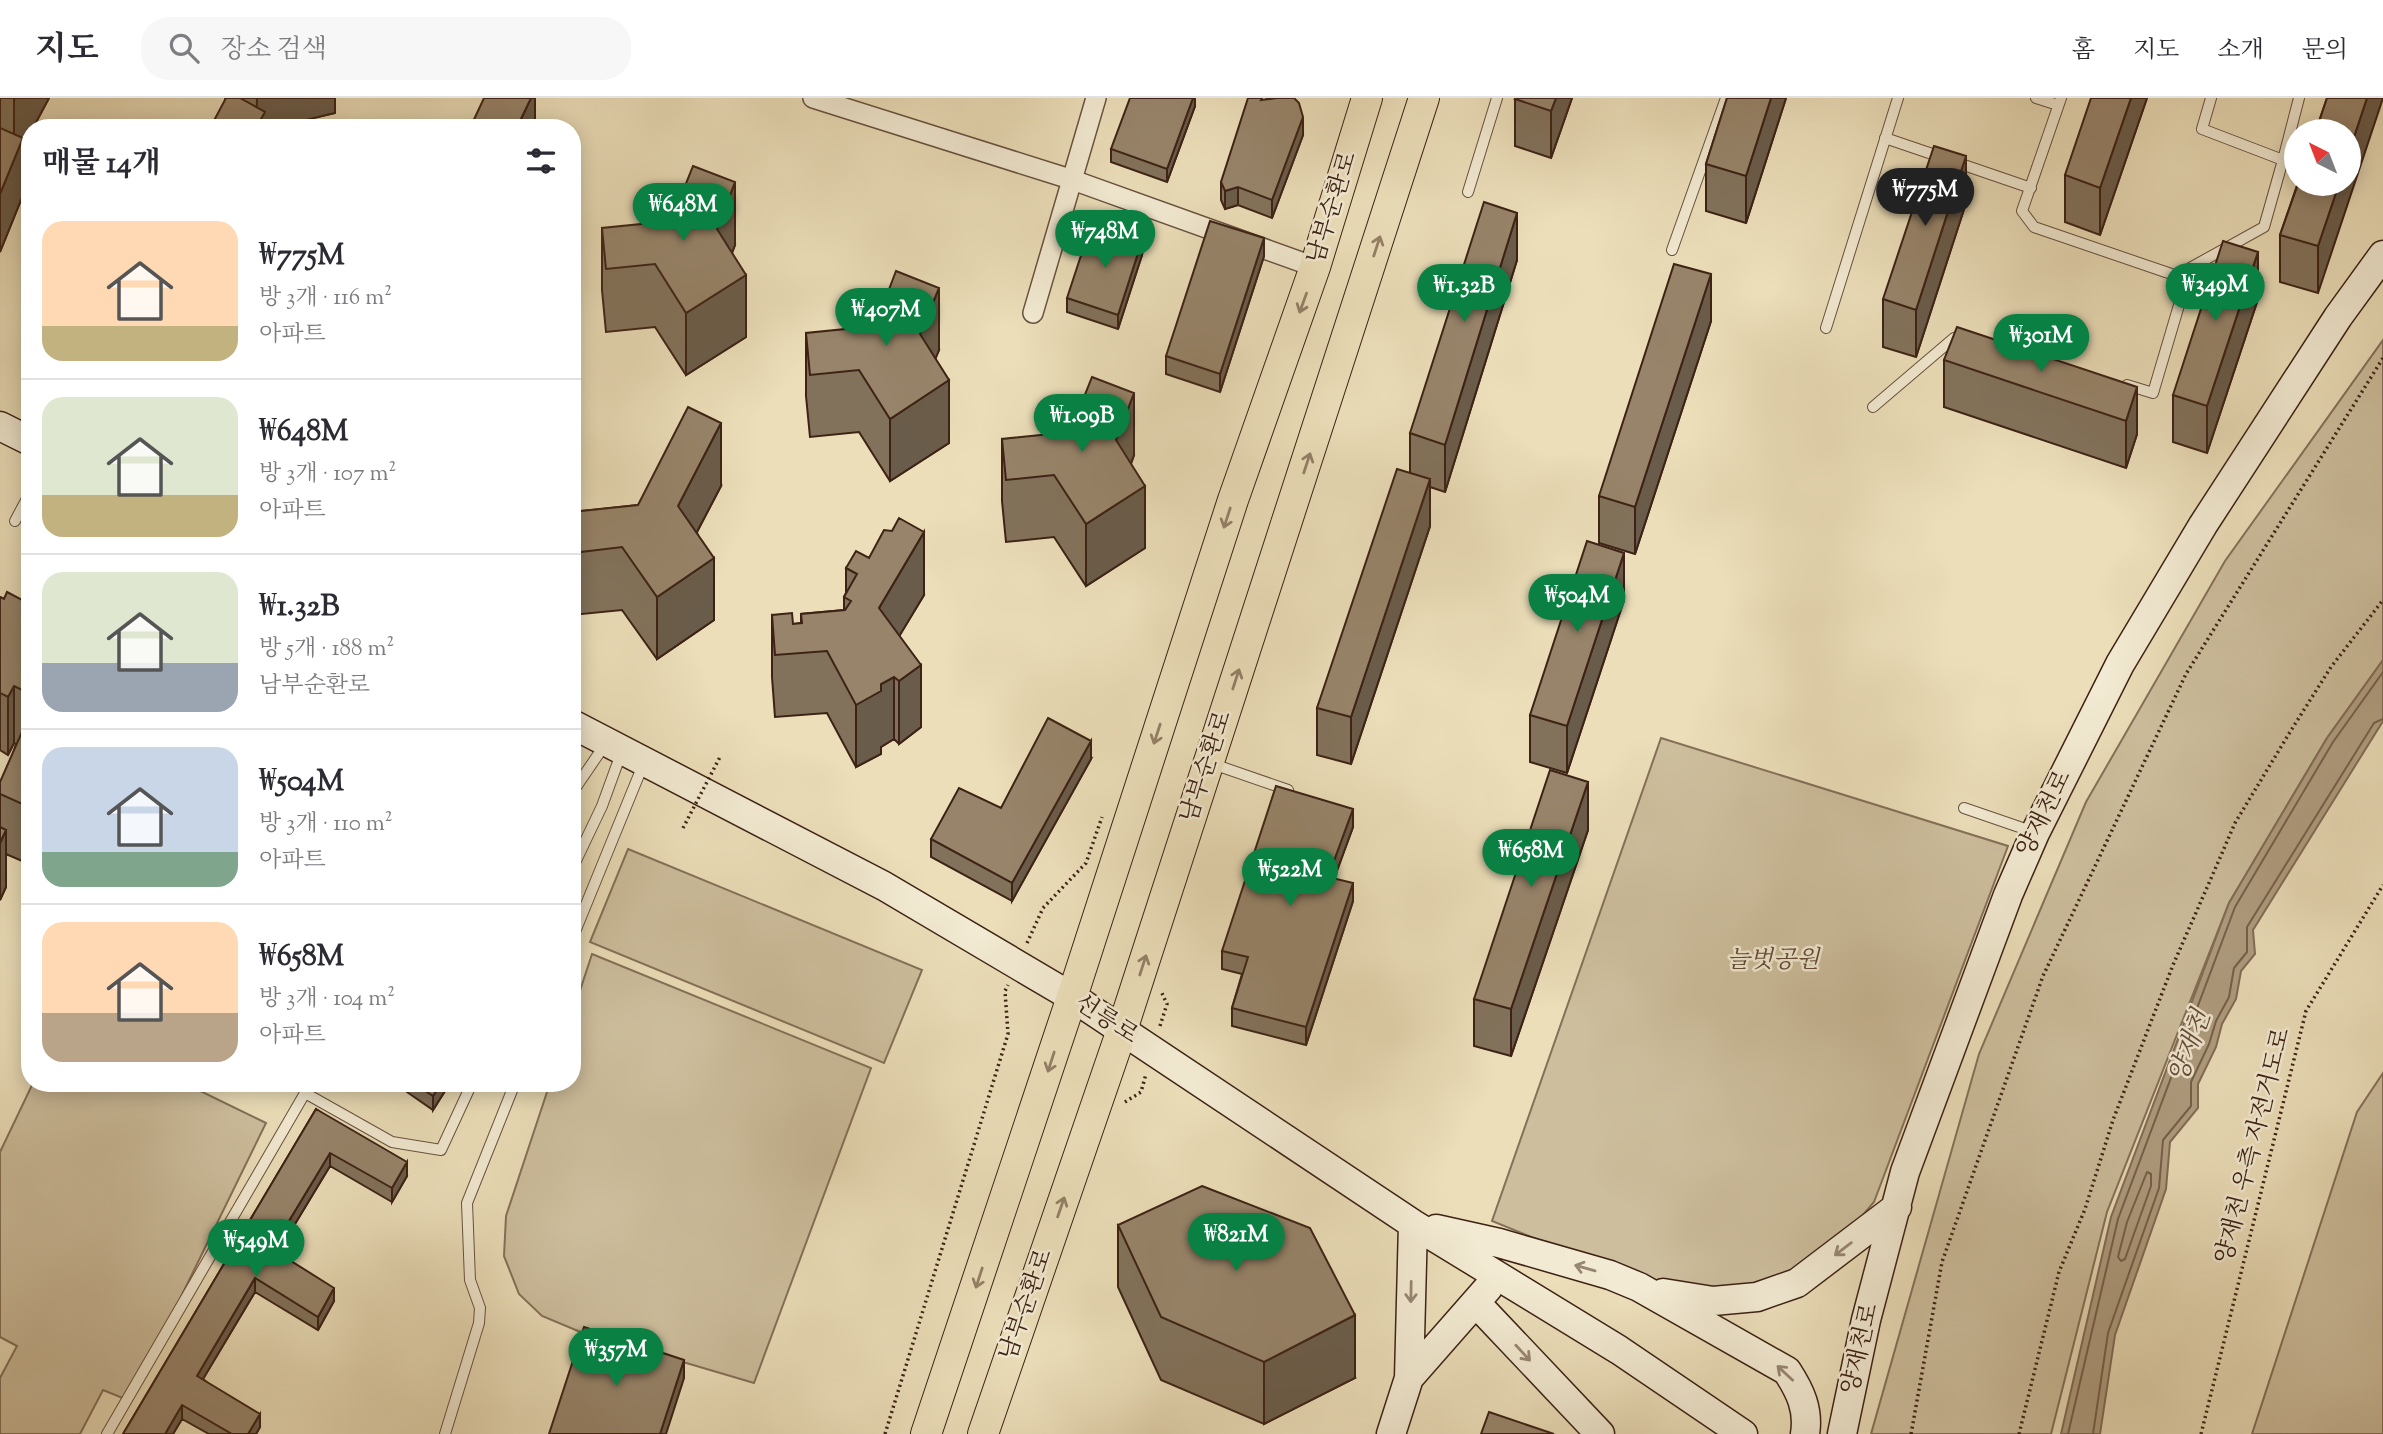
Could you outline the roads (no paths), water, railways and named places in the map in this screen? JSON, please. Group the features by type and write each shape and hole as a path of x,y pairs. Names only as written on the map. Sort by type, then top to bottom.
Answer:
{"main road":[{"name":"남부순환로","path":"926,1434 1072,997 1233,500 1315,267 1367,98"},
{"name":"남부순환로","path":"983,1434 1122,1030 1424,98"}],"street":[{"path":"813,98 1070,179 1315,267"},
{"path":"1033,313 1070,179 1096,98"},
{"name":"양재천로","path":"1842,1434 1866,1320 1905,1172 2008,895 2035,832 2120,664 2203,525 2338,317 2383,256"},
{"path":"0,426 21,436"},
{"name":"선릉로","path":"581,729 884,886 1072,997 1413,1224 1619,1350 1743,1434"},
{"path":"1639,1287 1713,1301 1757,1297 1797,1283 1897,1207"},
{"path":"1391,1434 1409,1378 1413,1224 1499,1243 1610,1275 1639,1287 1787,1371 1802,1394 1807,1421 1805,1434"},
{"path":"1409,1378 1497,1276"},
{"path":"1476,1303 1600,1434"}],"lane":[{"path":"1468,192 1497,98"},
{"path":"1672,250 1726,98"},
{"path":"1826,328 1898,98"},
{"path":"2036,98 2060,102 2022,211 2035,227 2186,279"},
{"path":"2211,98 2202,129 2283,160"},
{"path":"2115,382 2153,393 2192,266 2264,227 2299,98"},
{"path":"1885,138 2031,188"},
{"path":"1873,407 1954,338 1959,335 1976,340"},
{"path":"15,521 21,510"},
{"path":"581,786 624,751"},
{"path":"581,850 624,751"},
{"path":"581,906 624,751"},
{"path":"1209,763 1294,792"},
{"path":"1964,808 2035,832"},
{"path":"107,1434 305,1093 392,1142 441,1150 468,1092"},
{"path":"445,1434 479,1323 480,1308 470,1280 467,1203 511,1092"}],"water":[{"name":"양재천","path":"2383,660 2383,721 2253,930 2255,954 2241,971 2236,999 2222,1024 2216,1047 2198,1084 2198,1108 2170,1142 2166,1189 2115,1335 2100,1434 2061,1434 2111,1217 2229,903 2327,738"}],"park label":[{"name":"늘벗공원","path":"1773,961"}]}
